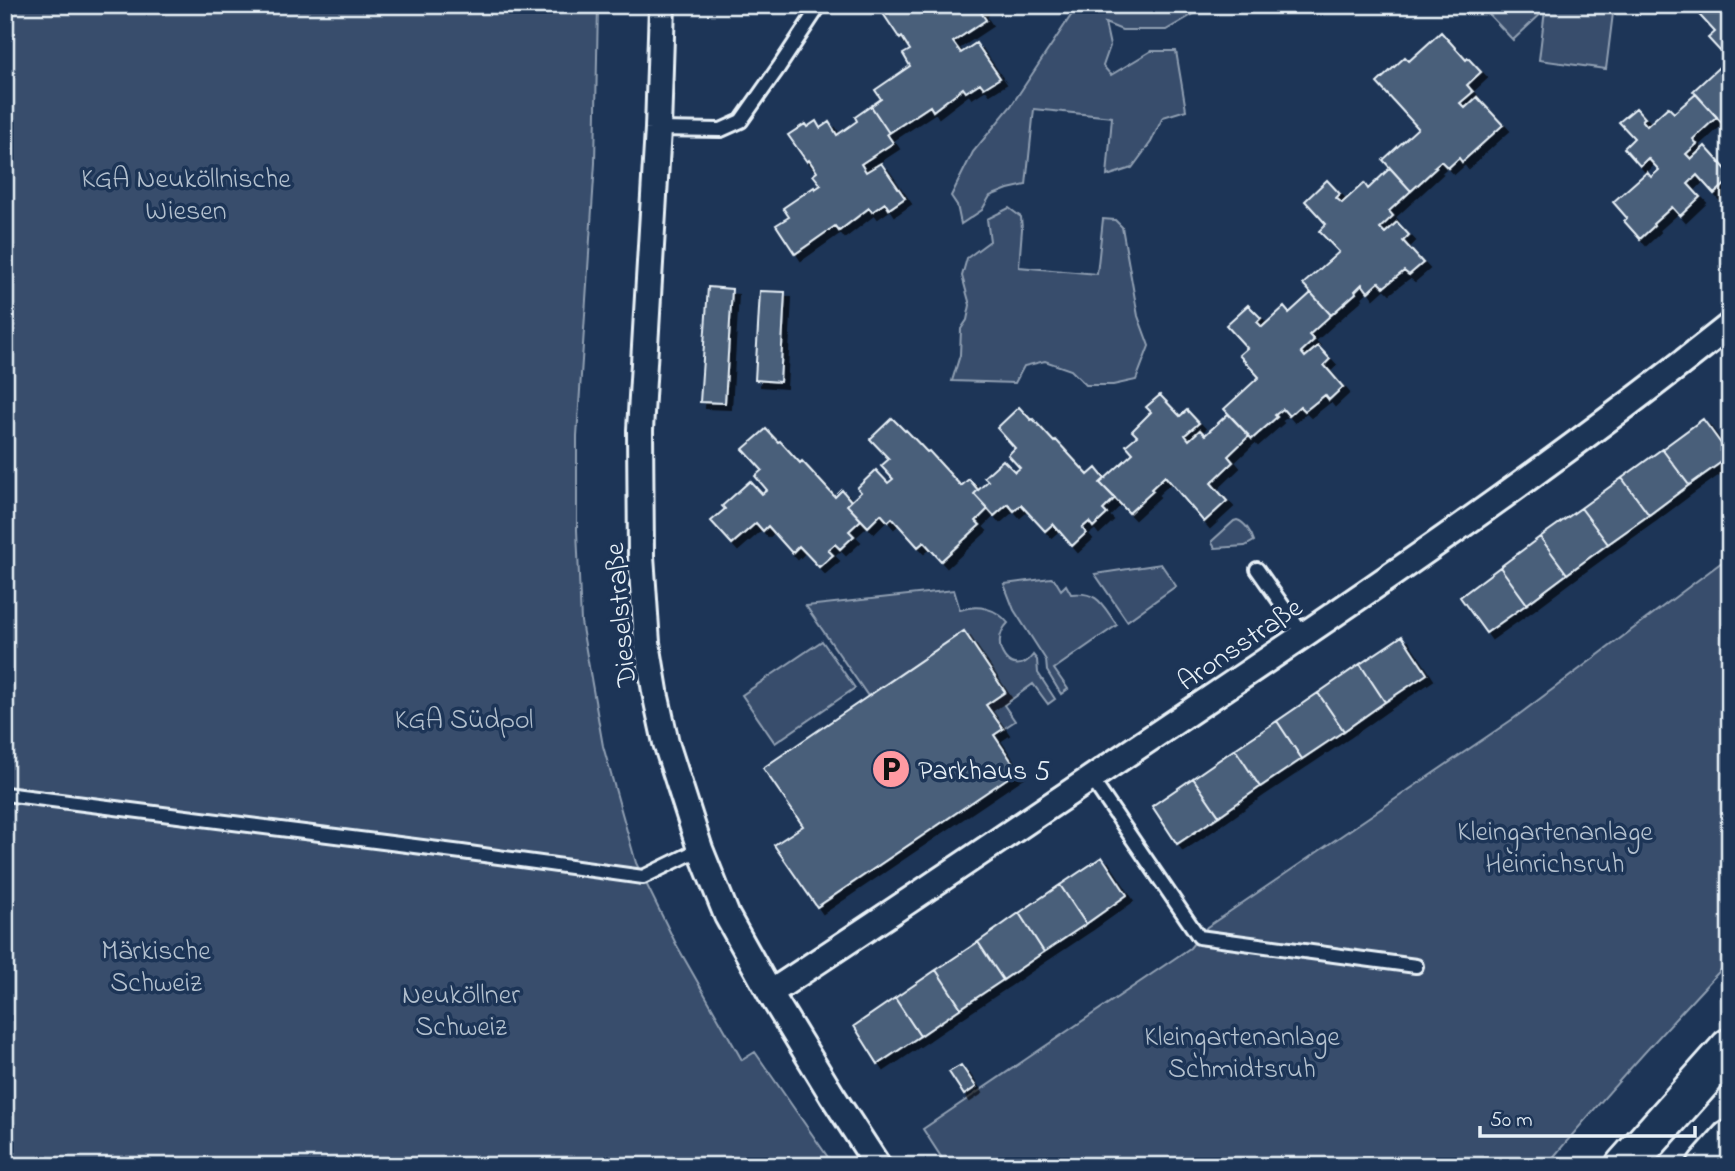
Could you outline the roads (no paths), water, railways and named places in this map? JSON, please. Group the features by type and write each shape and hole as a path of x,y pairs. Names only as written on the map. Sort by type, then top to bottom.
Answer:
{"highway":[{"path":"1625,1166 1730,1048"},
{"path":"1707,1166 1730,1140"}],"street":[{"name":"Dieselstraße","path":"662,5 658,129 640,430 641,556 647,642 656,697 666,743 700,849 727,916 770,993 878,1166"},
{"name":"Aronsstraße","path":"770,993 1304,636 1601,425 1730,325"}],"lane":[{"path":"658,129 721,131 741,121 820,5"},
{"path":"1256,569 1304,636"},
{"path":"1091,778 1199,937 1416,966"},
{"path":"5,793 643,877 700,849"}],"place":[{"name":"Parkhaus 5","path":"891,769"}],"park label":[{"name":"KGA Neuköllnische Wiesen","path":"186,193"},
{"name":"KGA Südpol","path":"464,718"},
{"name":"Kleingartenanlage Heinrichsruh","path":"1555,846"},
{"name":"Märkische Schweiz","path":"156,965"},
{"name":"Neuköllner Schweiz","path":"461,1009"},
{"name":"Kleingartenanlage Schmidtsruh","path":"1242,1051"}]}
